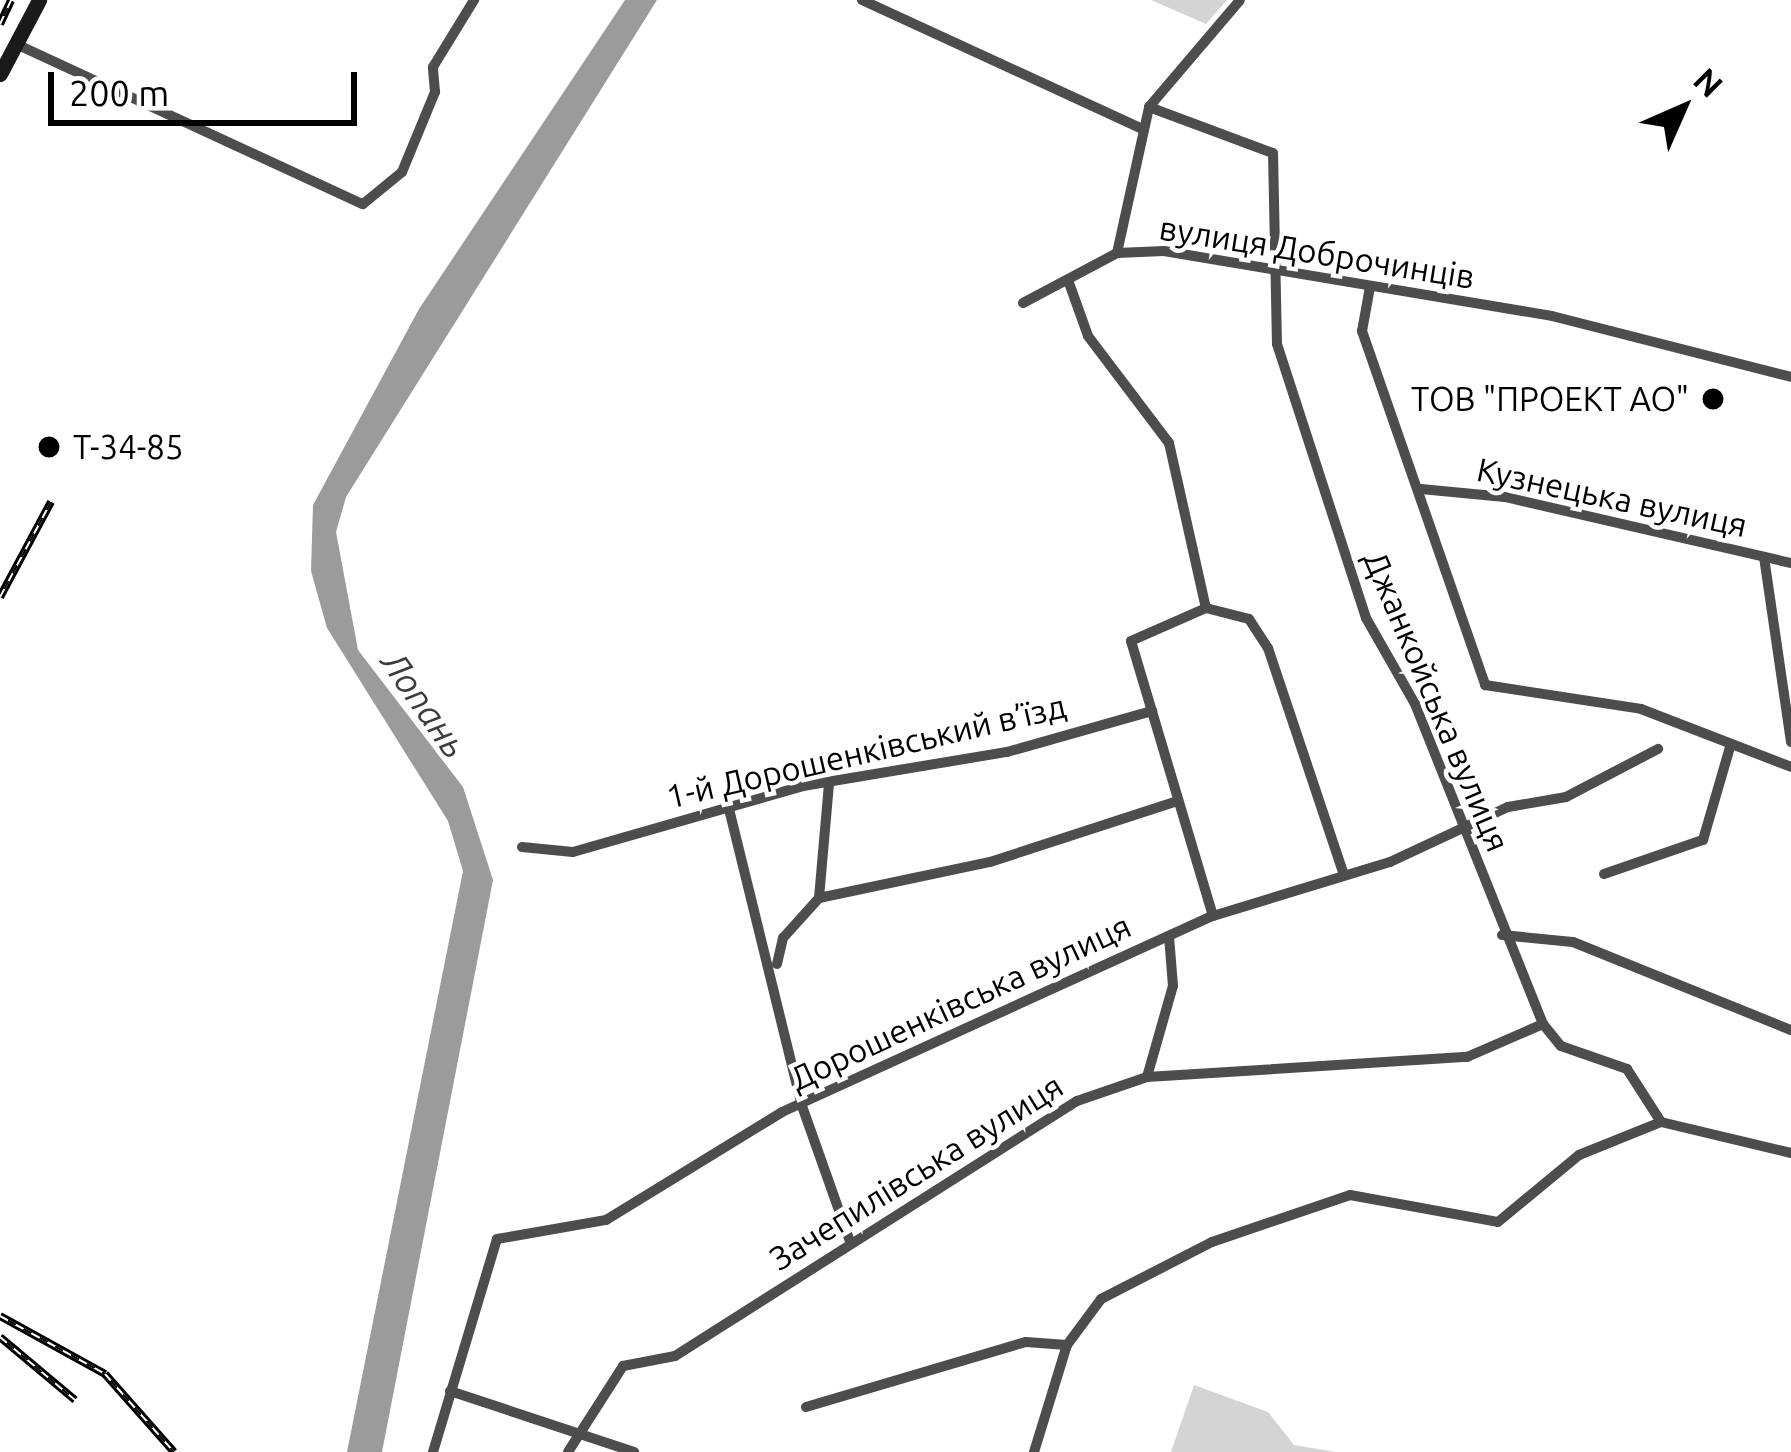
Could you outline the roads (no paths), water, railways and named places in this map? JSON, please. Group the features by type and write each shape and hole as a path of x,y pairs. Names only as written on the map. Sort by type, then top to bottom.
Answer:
{"street":[{"path":"0,74 39,0"},
{"path":"16,44 363,204 402,172 435,92 433,67 474,0"},
{"path":"862,0 1140,128"},
{"name":"вулиця Доброчинців","path":"1240,0 1150,107 1140,128 1118,253 1277,271 1552,316 1791,376"},
{"name":"Джанкойська вулиця","path":"1150,107 1273,153 1277,344 1366,618 1415,704 1502,935 1543,1024"},
{"path":"1023,303 1118,253"},
{"path":"1067,280 1088,336 1169,443 1206,608"},
{"path":"1370,287 1362,331 1486,685 1641,710 1791,767"},
{"name":"Кузнецька вулиця","path":"1421,489 1505,497 1791,563"},
{"path":"1764,557 1791,742"},
{"path":"1213,916 1131,640 1206,608 1249,620 1268,648 1343,875"},
{"name":"1-й Дорошенківський в’їзд","path":"523,847 573,852 728,805 1152,711"},
{"path":"1604,874 1703,840 1730,747"},
{"name":"Дорошенківська вулиця","path":"433,1452 497,1239 606,1220 802,1106 1213,916 1343,875 1462,824 1566,797 1658,748"},
{"path":"819,898 829,784"},
{"path":"776,970 783,938 819,898 990,862 1178,801"},
{"path":"728,805 776,970 802,1106 849,1239"},
{"path":"1502,935 1573,942 1791,1030"},
{"path":"1147,1077 1174,986 1169,936"},
{"path":"1543,1024 1561,1046 1628,1069 1660,1122"},
{"name":"Зачепилівська вулиця","path":"568,1452 584,1436 623,1366 675,1355 849,1239 1077,1101 1147,1077 1467,1057 1543,1024"},
{"path":"1034,1452 1067,1345 1102,1299 1212,1242 1351,1195 1498,1222 1603,1142 1660,1122 1791,1153"},
{"path":"806,1407 1026,1342 1067,1345"},
{"path":"450,1391 634,1452"}],"railway":[{"path":"0,24 11,0"},
{"path":"0,597 51,502"},
{"path":"0,1316 105,1374 174,1452"},
{"path":"0,1337 75,1400"}],"place":[{"name":"ТОВ \"ПРОЕКТ АО\"","path":"1713,399"},
{"name":"Т-34-85","path":"49,447"}],"water label":[{"name":"Лопань","path":"425,704"}]}
